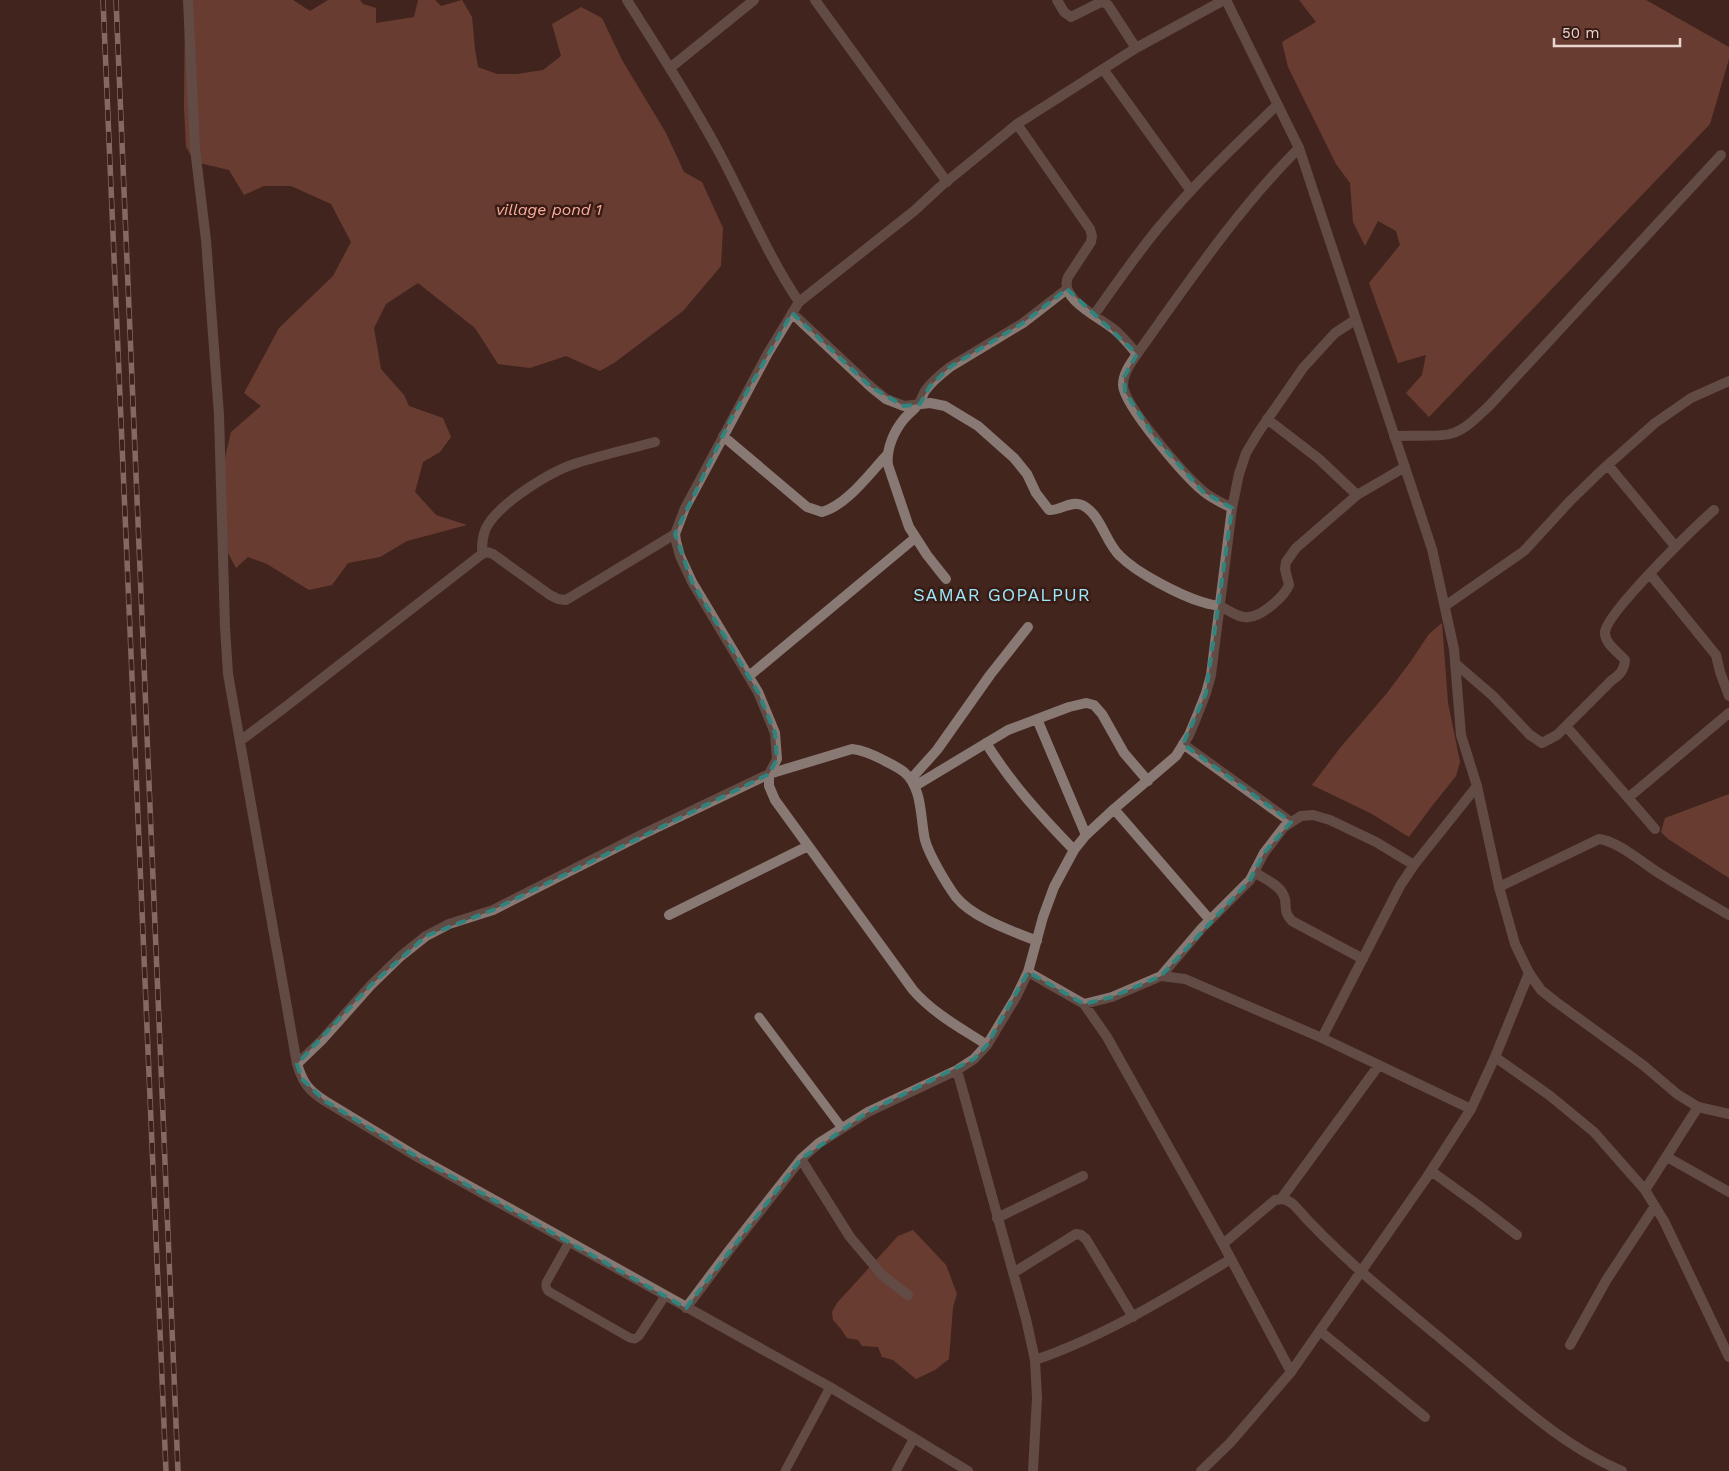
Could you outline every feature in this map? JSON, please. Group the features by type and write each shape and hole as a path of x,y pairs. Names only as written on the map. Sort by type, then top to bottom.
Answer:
{"street":[{"path":"188,0 195,149 206,240 219,415 228,674 297,1064 302,1079 311,1092 325,1102 419,1158 830,1387 968,1471"},
{"path":"627,0 719,151 780,272 799,302"},
{"path":"670,68 754,0"},
{"path":"814,0 947,182"},
{"path":"1057,0 1064,12 1071,17 1104,2 1108,5 1136,48"},
{"path":"987,1045 940,1015 924,1002 880,946 775,800 770,786 769,774 777,759 775,733 758,692 692,582 680,556 676,534 685,508 723,436 768,353 799,302 914,212 1017,124 1136,48 1225,0 1299,148 1432,549 1456,664 1461,735 1477,786 1499,887 1515,944 1529,973 1541,990 1556,1002 1643,1065 1677,1094 1698,1107 1729,1114"},
{"path":"1103,69 1191,191"},
{"path":"1094,315 1142,248 1191,191 1220,159 1277,105"},
{"path":"1017,124 1090,229 1091,242 1068,277 1065,284 1067,289 1075,301 1115,330 1137,354"},
{"path":"1232,508 1203,492 1154,438 1125,392 1124,377 1137,354 1230,226 1275,171 1299,148"},
{"path":"1394,436 1450,434 1475,420 1721,155"},
{"path":"723,436 807,507 822,512 837,505 848,496 887,455 904,419 920,404 925,391 950,367 1023,323 1067,289"},
{"path":"792,313 886,399 904,406 920,404 946,406 978,426 1014,458 1027,474 1036,493 1049,510 1055,511 1076,504 1082,505 1096,519 1111,546 1126,561 1156,581 1181,593 1201,602 1220,606 1241,616 1249,618 1268,608 1284,594 1289,585 1285,569 1289,556 1357,495 1405,467"},
{"path":"686,1308 800,1159 819,1143 875,1109 957,1070 974,1059 987,1045 1016,997 1028,972 1054,887 1074,850 1086,835 1114,809 1148,782 1176,756 1183,744 1206,693 1211,675 1232,508 1239,474 1246,453 1298,374 1335,333 1355,320"},
{"path":"1445,606 1524,551 1570,501 1655,423 1679,405 1729,380"},
{"path":"1267,419 1319,459 1357,495"},
{"path":"482,554 482,540 492,518 518,495 551,475 575,464 655,442"},
{"path":"887,455 888,465 915,538 946,579"},
{"path":"1608,465 1675,546"},
{"path":"1456,664 1493,696 1538,742 1542,743 1549,740 1566,726 1612,680 1619,676 1624,667 1624,660 1606,638 1605,631 1613,616 1675,546 1714,510"},
{"path":"240,741 482,554 487,552 493,554 550,595 566,600 676,534"},
{"path":"749,676 915,538"},
{"path":"1650,574 1716,655 1729,696"},
{"path":"913,783 990,675 1028,626"},
{"path":"913,783 1008,730 1080,703 1094,705 1102,714 1124,753 1148,782"},
{"path":"1628,798 1729,712"},
{"path":"1037,719 1086,835"},
{"path":"1566,726 1655,829"},
{"path":"986,743 1003,770 1022,794 1074,850"},
{"path":"1183,744 1291,822"},
{"path":"297,1064 322,1040 371,985 401,956 426,936 450,924 492,910 641,835 769,774 852,749 904,771 913,783 925,841 938,868 956,896 973,911 1036,941"},
{"path":"1322,1038 1400,886 1414,865 1477,786"},
{"path":"1114,809 1210,920"},
{"path":"1084,1004 1112,998 1161,976 1210,920 1250,880 1264,853 1284,827 1301,816 1313,815 1330,820 1376,842 1414,865"},
{"path":"1499,887 1599,838 1616,844 1663,876 1729,915"},
{"path":"669,915 808,846"},
{"path":"1254,872 1283,894 1285,910 1287,916 1292,921 1363,958"},
{"path":"1028,972 1084,1004 1107,1037 1232,1259 1291,1372"},
{"path":"1201,1471 1230,1443 1291,1372 1431,1171 1470,1109 1496,1057 1529,973"},
{"path":"1161,976 1185,980 1322,1038 1470,1109"},
{"path":"1496,1057 1549,1095 1594,1132 1646,1190 1729,1356"},
{"path":"1280,1199 1379,1065"},
{"path":"957,1070 1035,1360 1037,1398 1033,1471"},
{"path":"1646,1190 1698,1107"},
{"path":"1667,1157 1729,1192"},
{"path":"800,1159 850,1237 883,1276 908,1295"},
{"path":"1431,1171 1478,1204 1517,1236"},
{"path":"997,1218 1083,1176"},
{"path":"1223,1244 1275,1200 1289,1201 1361,1272 1534,1416 1576,1446 1622,1471"},
{"path":"1570,1346 1607,1279 1655,1206"},
{"path":"1013,1273 1076,1234 1081,1235 1086,1238 1133,1317"},
{"path":"1035,1360 1084,1341 1133,1317 1232,1259"},
{"path":"1320,1331 1424,1417"}],"lane":[{"path":"759,1017 842,1128"},
{"path":"569,1242 546,1283 548,1291 630,1338 635,1339 639,1336 665,1296"},
{"path":"785,1471 830,1387"},
{"path":"896,1471 914,1438"}],"highlighted area":[{"path":"1067,289 1137,354 1124,377 1125,392 1155,438 1203,492 1232,508 1206,693 1183,744 1291,822 1264,853 1250,880 1161,976 1112,997 1084,1004 1028,972 987,1045 974,1059 868,1112 801,1159 686,1308 419,1158 325,1101 302,1079 297,1064 371,985 426,936 493,910 769,774 777,759 775,733 758,692 692,582 675,534 729,423 792,313 871,387 904,406 920,404 930,386 950,367 1023,323"}],"water":[{"name":"village pond 1","path":"185,0 293,0 310,11 328,0 360,0 363,4 376,8 376,23 414,17 418,0 435,0 441,6 462,0 472,17 478,67 497,74 517,74 543,70 561,56 552,24 581,7 602,18 622,60 666,133 684,172 702,182 723,228 721,266 683,311 614,363 600,371 566,356 530,368 498,364 475,328 418,283 386,304 374,328 381,369 404,395 409,406 443,418 451,437 440,452 423,462 415,492 436,515 467,525 407,541 380,557 348,563 332,585 309,590 267,564 248,557 236,568 228,553 220,489 231,432 261,406 244,393 279,328 333,276 351,242 331,204 291,186 264,186 244,195 229,170 195,162 186,147 184,107"},
{"path":"1299,0 1646,0 1729,47 1729,59 1710,124 1429,417 1406,393 1422,375 1426,355 1398,363 1369,283 1400,245 1396,231 1378,221 1365,246 1353,222 1350,183 1336,164 1288,67 1282,42 1316,22"},
{"path":"1442,623 1448,703 1460,762 1456,776 1409,837 1372,814 1312,785 1340,748 1387,693 1429,634"},
{"path":"1729,794 1729,878 1668,839 1661,832 1665,818"},
{"path":"913,1230 946,1265 957,1294 953,1307 949,1359 935,1370 916,1379 893,1360 882,1357 878,1347 862,1346 858,1340 847,1338 833,1320 832,1312 837,1303 898,1236"}],"railway":[{"path":"103,0 166,1471"},
{"path":"116,0 178,1471"}],"district":[{"name":"SAMAR GOPALPUR","path":"1002,594"}]}
